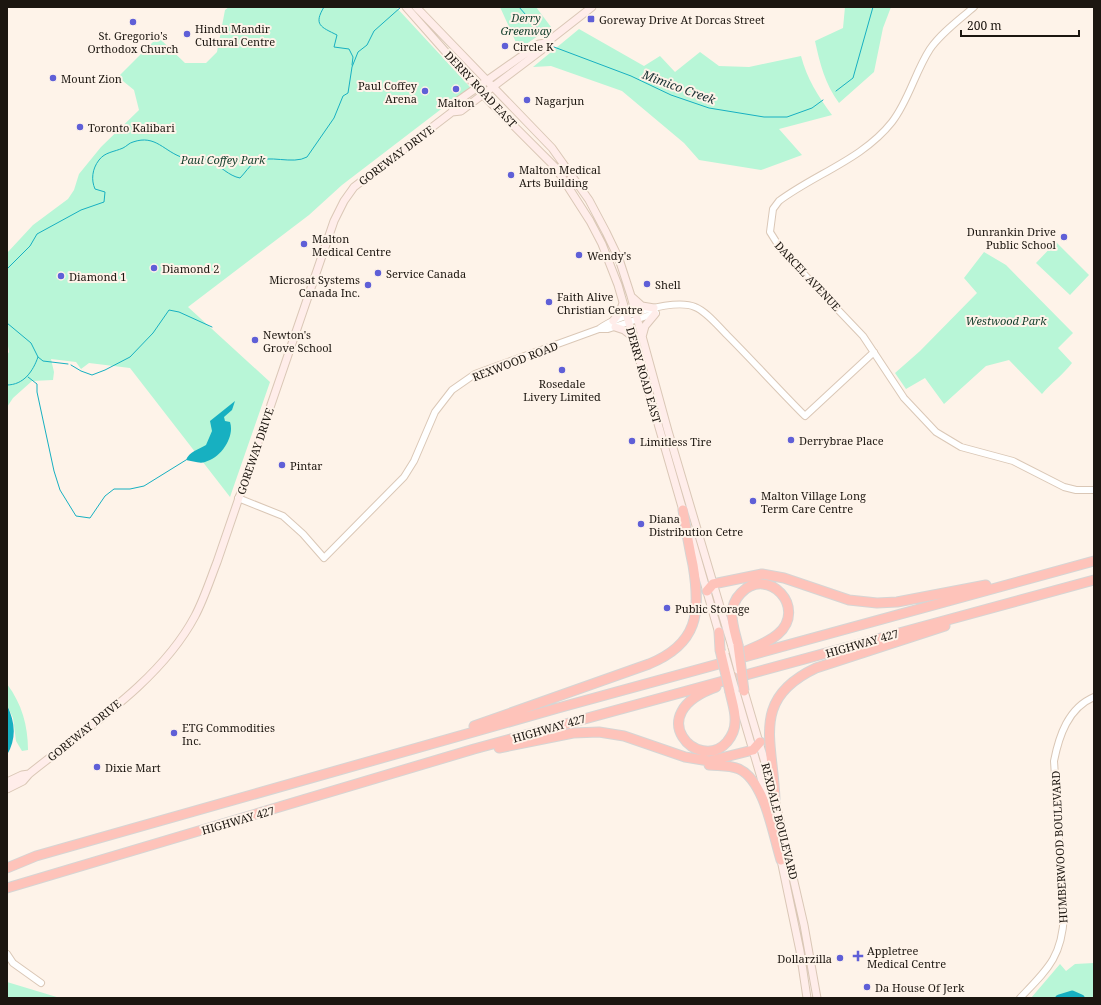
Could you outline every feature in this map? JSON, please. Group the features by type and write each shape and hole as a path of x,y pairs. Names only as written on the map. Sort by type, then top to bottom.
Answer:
{"highway":[{"path":"420,747 466,729 649,664 664,658 676,650 691,632 697,608 695,581 683,510"},
{"name":"HIGHWAY 427","path":"7,868 36,856 420,747 716,664 1094,561"},
{"path":"710,588 762,574 784,578 844,599 878,603 898,602 1044,574"},
{"name":"HIGHWAY 427","path":"7,888 439,761 474,749 1094,580"},
{"path":"716,664 772,638 785,627 788,620 788,606 786,600 777,589 770,585 755,584 748,587 738,596 733,605 732,615 735,646 736,691 736,722 730,738 724,745 713,750 701,750 690,746 682,736 680,729 680,716 684,705 698,695 749,676 756,671"},
{"path":"775,799 770,733 771,712 780,693 796,678 816,668 993,611 1015,601"},
{"path":"719,632 722,650 736,691"},
{"path":"439,761 453,760 520,743 584,732 599,732 624,736 685,757 695,762 736,768 749,776 760,793 781,860"},
{"path":"685,757 709,761 753,750 760,742"},
{"path":"7,862 36,856"}],"main road":[{"name":"GOREWAY DRIVE","path":"7,789 23,781 29,774 135,689 174,648 195,617 205,594 325,248 344,201 362,179 452,112 461,111 484,94 543,49 546,43 592,7"},
{"name":"DERRY ROAD EAST","path":"410,8 440,31 492,88 552,148 589,200 619,259 631,296 710,588 719,632"},
{"name":"DERRY ROAD EAST","path":"410,8 484,94 556,168 578,200 602,244 623,303 683,510 710,588 735,646"},
{"path":"433,36 440,31"},
{"name":"GOREWAY DRIVE","path":"452,112 455,104 486,80 539,44 546,43"},
{"path":"631,296 642,306 654,311 645,326 642,337"},
{"path":"623,303 614,324 633,338"},
{"name":"REXDALE BOULEVARD","path":"736,691 760,742 775,799 804,925 817,998"},
{"name":"REXDALE BOULEVARD","path":"736,691 767,796 800,951 807,998"},
{"name":"GOREWAY DRIVE","path":"7,782 22,775 29,774"}],"street":[{"name":"DARCEL AVENUE","path":"974,7 936,41 929,50 905,101 891,123 865,147 779,201 772,213 770,232 782,251 841,311 863,336 904,398 925,422 944,439 961,447 1013,461 1064,487 1076,490 1094,490"},
{"name":"REXWOOD ROAD","path":"238,498 283,516 303,534 324,558 404,477 414,461 435,412 452,390 475,374 627,319 678,304 689,305 706,314 805,416 874,352"},
{"name":"HUMBERWOOD BOULEVARD","path":"1020,998 1049,968 1059,950 1064,915 1054,761 1058,739 1068,720 1080,706 1094,696"},
{"path":"7,954 13,963 41,983"}],"green space":[{"name":"Paul Coffey Park","path":"229,7 396,7 470,87 342,185 309,215 188,307 270,382 230,497 130,368 89,363 81,369 76,362 51,359 54,372 53,380 32,381 13,398 7,407 7,355 9,352 7,340 7,253 33,225 68,199 74,190 79,174 101,147 139,110 134,90 118,77 158,37 185,63 206,63 217,52 225,10"},
{"name":"Derry Greenway","path":"500,7 536,7 551,27 519,49"},
{"path":"845,7 891,7 883,28 874,72 839,103 830,89 824,74 815,41 843,28"},
{"path":"579,29 644,66 660,56 675,72 700,52 719,66 749,67 801,56 806,72 822,101 832,115 779,129 802,155 761,170 699,160 684,143 622,91 551,66 533,67"},
{"path":"1056,242 1089,275 1070,295 1036,263"},
{"name":"Westwood Park","path":"984,252 1006,265 1073,333 1058,348 1072,363 1042,394 1009,360 986,366 944,404 925,378 906,389 895,373 920,351 977,293 964,278"},
{"path":"7,684 17,699 23,716 27,732 28,750 22,751 16,741 13,718 7,705"},
{"path":"1094,963 1094,998 1031,998 1060,964 1066,971 1075,964"},
{"path":"7,982 60,998 7,998"}],"water":[{"path":"235,401 232,410 224,417 225,421 230,422 231,428 229,440 221,452 211,460 203,463 186,460 192,453 206,445 212,431 210,421"},
{"path":"7,705 12,718 14,736 7,755"}],"waterway":[{"path":"324,7 319,18 320,25 337,35 334,47 349,49 353,57 352,65"},
{"name":"Mimico Creek","path":"7,269 30,246 37,234 81,210 104,202 105,192 95,189 94,186 93,174 95,167 101,157 110,152 123,148 132,142 148,140 184,158 206,159 228,173 240,178 255,162 260,160 295,160 307,157 334,118 343,96 348,93 352,67 358,52 367,45 374,31 401,7"},
{"name":"Mimico Creek","path":"519,7 539,30"},
{"name":"Mimico Creek","path":"836,91 853,78 873,7"},
{"name":"Mimico Creek","path":"554,47 631,76 671,95 709,108 764,117 787,117 812,108 823,100"},
{"path":"71,365 92,375 130,357 153,333 169,310 179,312 212,327"},
{"name":"Mimico Creek","path":"7,323 31,343 38,357 30,372 23,380 18,383 7,385"},
{"path":"38,357 43,361 68,364"},
{"path":"28,377 37,384 37,392 54,471 60,490 76,516 90,518 105,496 114,489 130,489 144,486 186,460"},
{"path":"1059,998 1072,994 1081,998"},
{"path":"1078,995 1084,998"}],"place":[{"name":"Goreway Drive At Dorcas Street","path":"591,19"},
{"name":"St. Gregorio's Orthodox Church","path":"133,22"},
{"name":"Hindu Mandir Cultural Centre","path":"187,34"},
{"name":"Circle K","path":"505,46"},
{"name":"Mount Zion","path":"53,78"},
{"name":"Malton","path":"456,89"},
{"name":"Paul Coffey Arena","path":"425,91"},
{"name":"Nagarjun","path":"527,100"},
{"name":"Toronto Kalibari","path":"80,127"},
{"name":"Malton Medical Arts Building","path":"511,175"},
{"name":"Dunrankin Drive Public School","path":"1064,237"},
{"name":"Malton Medical Centre","path":"304,244"},
{"name":"Wendy's","path":"579,255"},
{"name":"Diamond 2","path":"154,268"},
{"name":"Service Canada","path":"378,273"},
{"name":"Diamond 1","path":"61,276"},
{"name":"Shell","path":"647,284"},
{"name":"Microsat Systems Canada Inc.","path":"368,285"},
{"name":"Faith Alive Christian Centre","path":"549,302"},
{"name":"Newton's Grove School","path":"255,340"},
{"name":"Rosedale Livery Limited","path":"562,370"},
{"name":"Derrybrae Place","path":"791,440"},
{"name":"Limitless Tire","path":"632,441"},
{"name":"Pintar","path":"282,465"},
{"name":"Malton Village Long Term Care Centre","path":"753,501"},
{"name":"Diana Distribution Cetre","path":"641,524"},
{"name":"Public Storage","path":"667,608"},
{"name":"ETG Commodities Inc.","path":"174,733"},
{"name":"Dixie Mart","path":"97,767"},
{"name":"Appletree Medical Centre","path":"858,956"},
{"name":"Dollarzilla","path":"840,958"},
{"name":"Da House Of Jerk","path":"867,987"}]}
